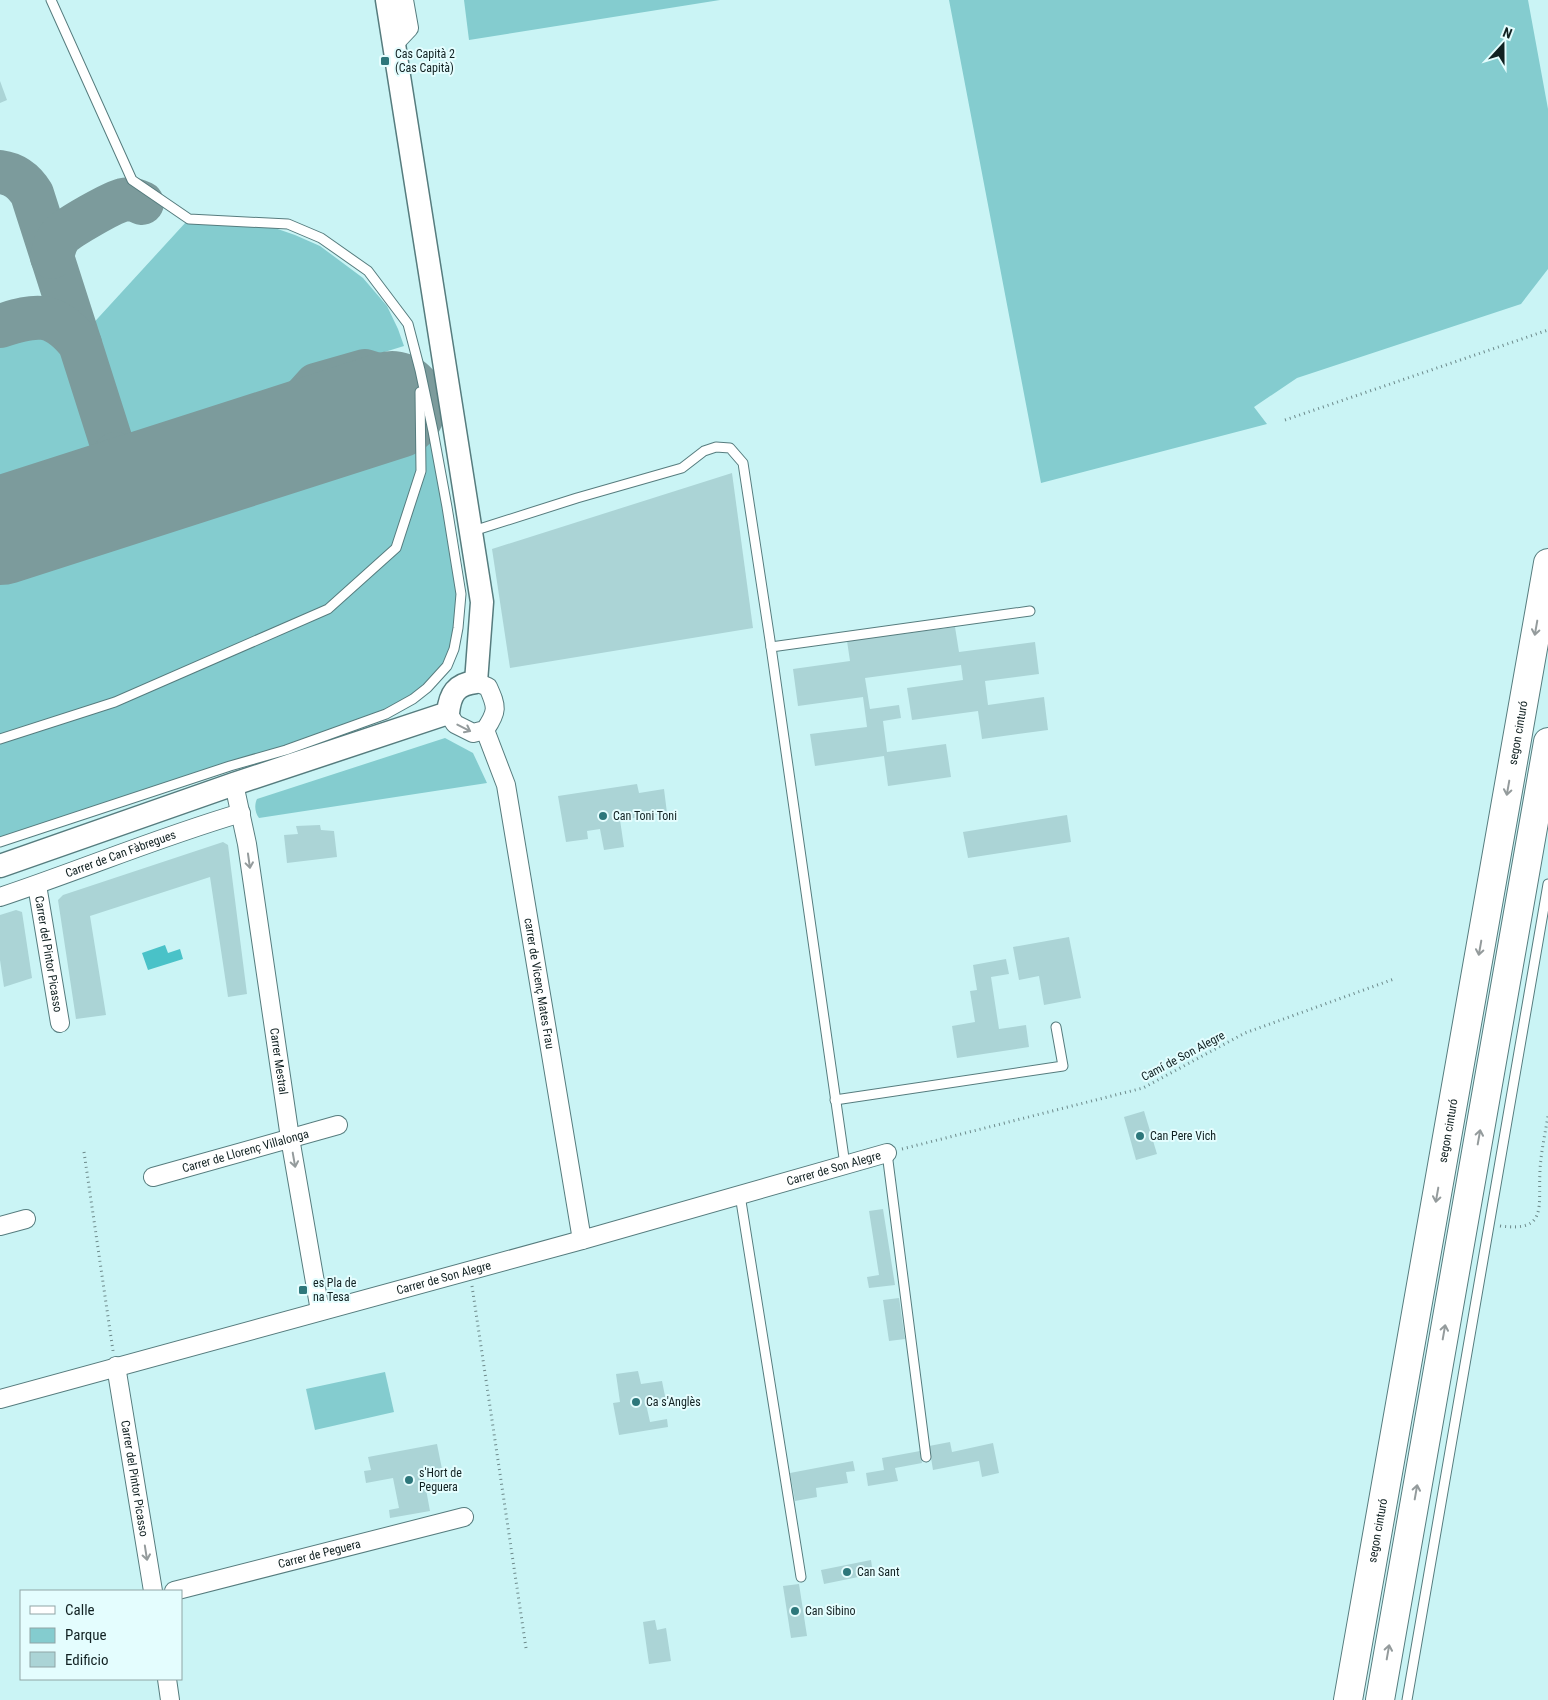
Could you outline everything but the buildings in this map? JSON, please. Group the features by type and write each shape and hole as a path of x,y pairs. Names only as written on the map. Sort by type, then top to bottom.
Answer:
{"highway":[{"name":"segon cinturó","path":"1348,1700 1548,563"},
{"path":"1380,1700 1548,742"}],"street":[{"path":"386,0 482,602 476,682"},
{"path":"393,45 409,28 404,0"},
{"path":"476,682 488,687 496,703 493,718 485,730 473,733 455,724 448,713 449,700 456,690 465,683 476,682"},
{"path":"0,866 234,784 448,713"},
{"name":"carrer de Vicenç Mates Frau","path":"485,730 506,785 582,1240"},
{"name":"Carrer Mestral","path":"234,784 247,844 290,1138 320,1311"},
{"name":"Carrer de Can Fàbregues","path":"0,897 208,822 241,812"},
{"name":"Carrer del Pintor Picasso","path":"37,885 60,1023"},
{"name":"Carrer de Llorenç Villalonga","path":"154,1177 338,1125"},
{"name":"Carrer de Son Alegre","path":"0,1399 582,1240 887,1153"},
{"path":"0,1226 26,1219"},
{"name":"Carrer del Pintor Picasso","path":"116,1366 153,1590"},
{"name":"Carrer de Peguera","path":"178,1590 464,1517"},
{"path":"167,1680 170,1700"}],"lane":[{"path":"0,842 230,766 286,750 386,714 427,688 447,666 454,649 458,628 460,594 447,507 420,370 408,324 368,271 321,238 288,224 189,219 132,180 51,0"},
{"path":"0,739 115,702 328,610 396,548 421,471 420,370"},
{"path":"470,532 577,498 682,468 704,451 716,447 730,448 743,463 845,1165"},
{"path":"771,647 1030,611"},
{"path":"1406,1700 1548,884"},
{"path":"835,1100 1064,1066 1056,1027"},
{"path":"887,1153 926,1457"},
{"path":"740,1195 801,1577"}],"path":[{"path":"1285,420 1548,330"},
{"name":"Camí de Son Alegre","path":"887,1153 1143,1088 1245,1033 1394,978"},
{"path":"1490,1225 1515,1228 1529,1226 1540,1218 1543,1203 1540,1170 1548,1116"},
{"path":"84,1152 116,1366"},
{"path":"470,1270 526,1648"}],"green space":[{"path":"464,0 720,0 469,40"},
{"path":"949,0 1528,0 1548,109 1548,269 1521,304 1297,378 1254,407 1267,424 1041,483"},
{"path":"186,222 269,226 320,246 363,278 387,306 404,346 310,375 274,416 162,450 143,446 133,441 120,428 88,329"},
{"path":"23,333 56,345 71,358 97,440 94,458 86,469 74,479 0,502 0,341"},
{"path":"426,426 443,487 456,563 458,628 447,666 427,688 386,714 0,842 0,560"},
{"path":"445,738 473,753 487,783 259,818 257,814 255,806 257,799"},
{"path":"385,1372 394,1412 315,1430 306,1389"}],"shaded area":[{"path":"165,945 168,953 180,949 183,959 148,970 142,953"}],"taxiway":[{"path":"0,172 10,174 19,179 32,194 80,344"},
{"path":"52,257 56,243 61,235 81,221 123,200 128,199 142,203"},
{"path":"0,326 24,319 44,318 62,326 80,344 115,454 112,471 107,483 99,493 85,502"},
{"path":"115,454 125,465 142,475 163,476 256,447 271,435 316,385 365,371 378,375 389,388 392,404 389,415 385,422 375,429 357,434 313,429 256,447"}],"runway":[{"path":"0,531 392,405"}],"place":[{"name":"Cas Capità 2 (Cas Capità)","path":"385,61"},
{"name":"Can Toni Toni","path":"603,816"},
{"name":"Can Pere Vich","path":"1140,1136"},
{"name":"es Pla de na Tesa","path":"303,1290"},
{"name":"Ca s'Anglès","path":"636,1402"},
{"name":"s'Hort de Peguera","path":"409,1480"},
{"name":"Can Sant","path":"847,1572"},
{"name":"Can Sibino","path":"795,1611"}]}
